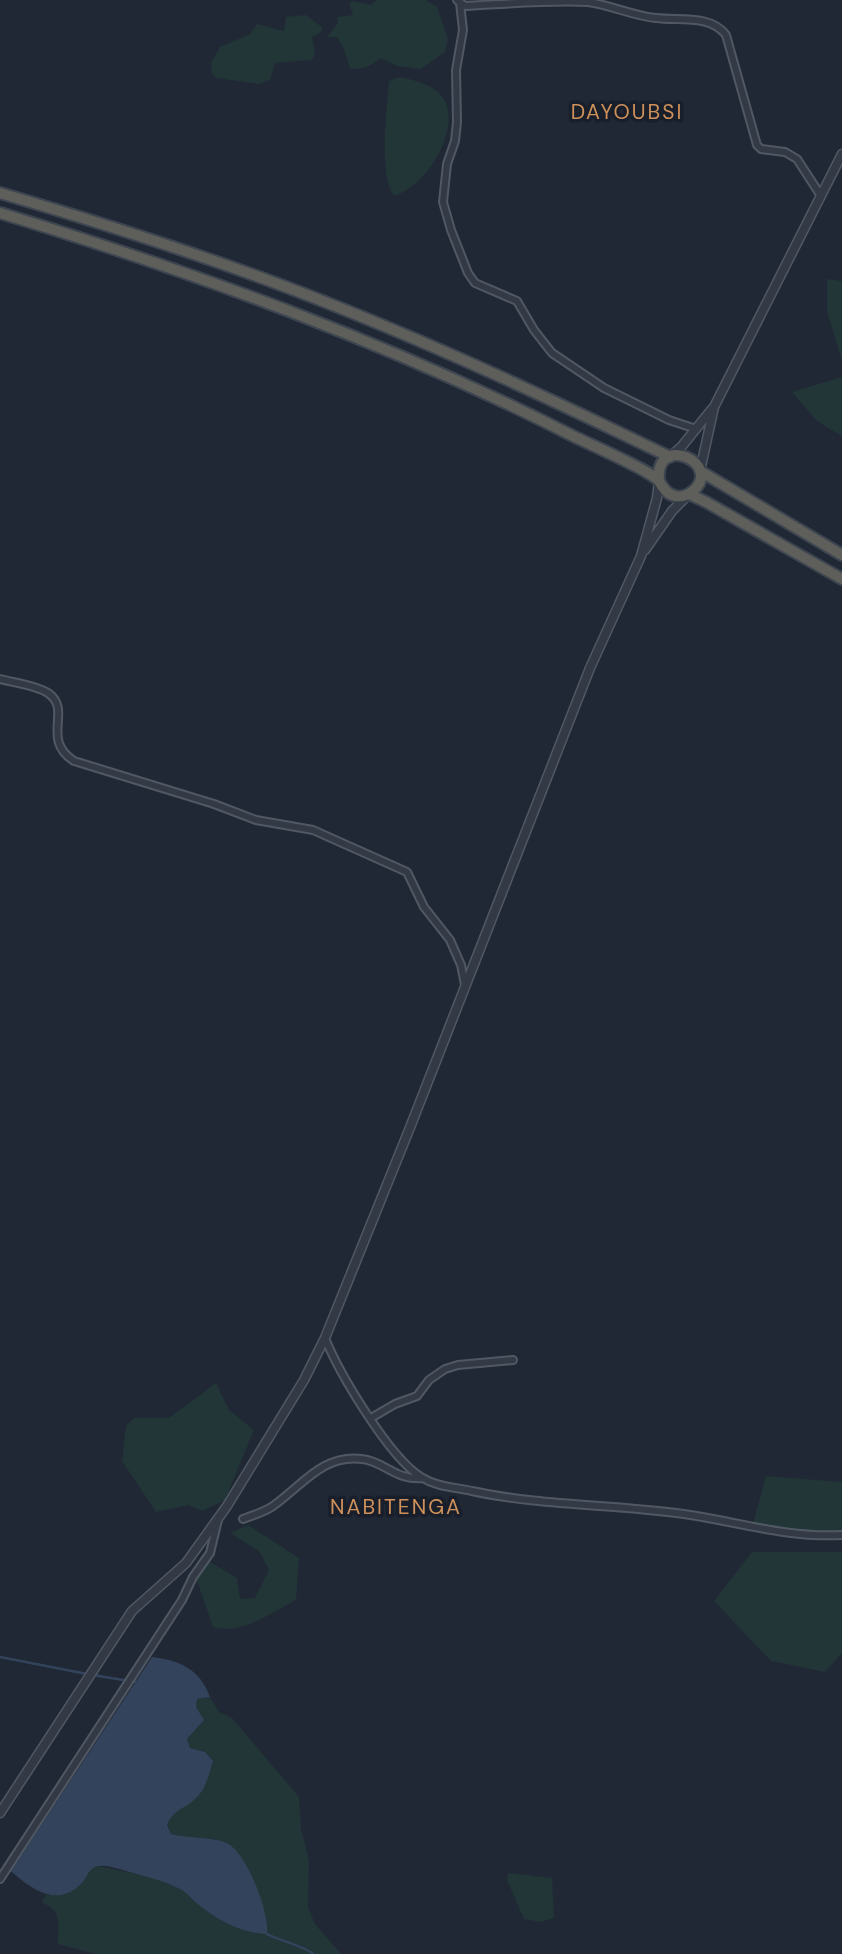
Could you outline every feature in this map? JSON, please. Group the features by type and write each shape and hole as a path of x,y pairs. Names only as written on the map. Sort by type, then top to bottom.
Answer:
{"highway":[{"path":"0,193 142,235 301,292 467,361 670,457"},
{"path":"0,214 172,267 355,337 551,425 659,481"},
{"path":"842,555 700,471 694,460 688,456 670,457 660,467 659,481 670,495 689,494 706,502 842,579"},
{"path":"689,494 698,485 700,471"}],"street":[{"path":"459,2 465,6 587,1 656,18 691,20 715,25 726,35 757,145 761,149 785,152 797,159 821,196"},
{"path":"459,2 463,30 455,80 457,122 455,141 447,164 443,202 468,273 475,282 517,301 552,353 604,388 669,420 696,429"},
{"path":"670,457 714,407 842,153"},
{"path":"700,471 714,407"},
{"path":"0,1813 132,1611 186,1563 219,1518 282,1418 325,1338 590,668 641,555 659,481"},
{"path":"641,555 672,511 689,494"},
{"path":"0,679 47,692 55,699 59,711 56,736 58,744 65,755 74,761 214,804 256,820 313,830 407,872 424,907 450,940 461,965 465,985"},
{"path":"325,1338 371,1418 404,1462 423,1478 447,1487 498,1496 684,1514 798,1536 842,1535"},
{"path":"371,1418 417,1396 429,1380 445,1369 458,1365 513,1360"},
{"path":"243,1519 272,1507 302,1480 327,1463 363,1459 410,1479 423,1478"},
{"path":"0,1879 182,1600 193,1577 210,1553 219,1518"}],"shaded area":[{"path":"377,0 426,0 437,7 448,39 445,52 421,69 397,66 380,58 366,67 350,69 337,37 327,37 338,23 337,17 353,15 349,4 353,1 371,5"},
{"path":"306,15 323,28 312,37 315,55 312,60 275,63 270,80 259,84 216,78 212,73 211,63 220,47 250,34 257,24 284,31 286,17"},
{"path":"400,77 422,83 440,94 447,106 449,121 446,137 430,168 406,191 394,196 386,173 385,123 389,81"},
{"path":"827,279 842,281 842,361 827,311"},
{"path":"842,377 842,436 817,421 792,392"},
{"path":"216,1383 229,1410 254,1430 225,1500 202,1511 188,1505 156,1512 122,1461 126,1426 134,1418 169,1418"},
{"path":"766,1476 842,1482 842,1535 752,1527"},
{"path":"248,1525 299,1558 296,1600 245,1625 224,1629 213,1627 196,1578 207,1560 237,1578 240,1599 255,1598 269,1570 259,1551 230,1533"},
{"path":"752,1552 842,1552 842,1653 825,1672 771,1661 714,1601"},
{"path":"210,1697 219,1712 232,1718 299,1797 301,1829 309,1860 308,1907 315,1924 341,1954 95,1954 58,1944 58,1918 53,1909 41,1902 46,1895 67,1894 82,1883 89,1870 99,1866 146,1876 180,1888 200,1906 216,1839 190,1839 171,1835 167,1825 173,1813 196,1798 205,1752 190,1748 187,1739 197,1699"},
{"path":"508,1873 552,1878 554,1918 540,1922 524,1919 507,1880"}],"water":[{"path":"152,1657 187,1668 201,1679 210,1697 197,1699 196,1707 204,1720 187,1739 190,1748 205,1752 213,1761 209,1776 199,1794 173,1815 167,1825 171,1834 218,1840 237,1851 256,1886 265,1913 267,1934 239,1929 222,1921 184,1891 172,1885 113,1867 96,1867 81,1884 63,1895 44,1893 11,1871"}],"waterway":[{"path":"0,1657 87,1674"},
{"path":"93,1675 135,1682"},
{"path":"267,1934 313,1954"}],"district":[{"name":"DAYOUBSI","path":"627,112"},
{"name":"NABITENGA","path":"396,1507"}]}
